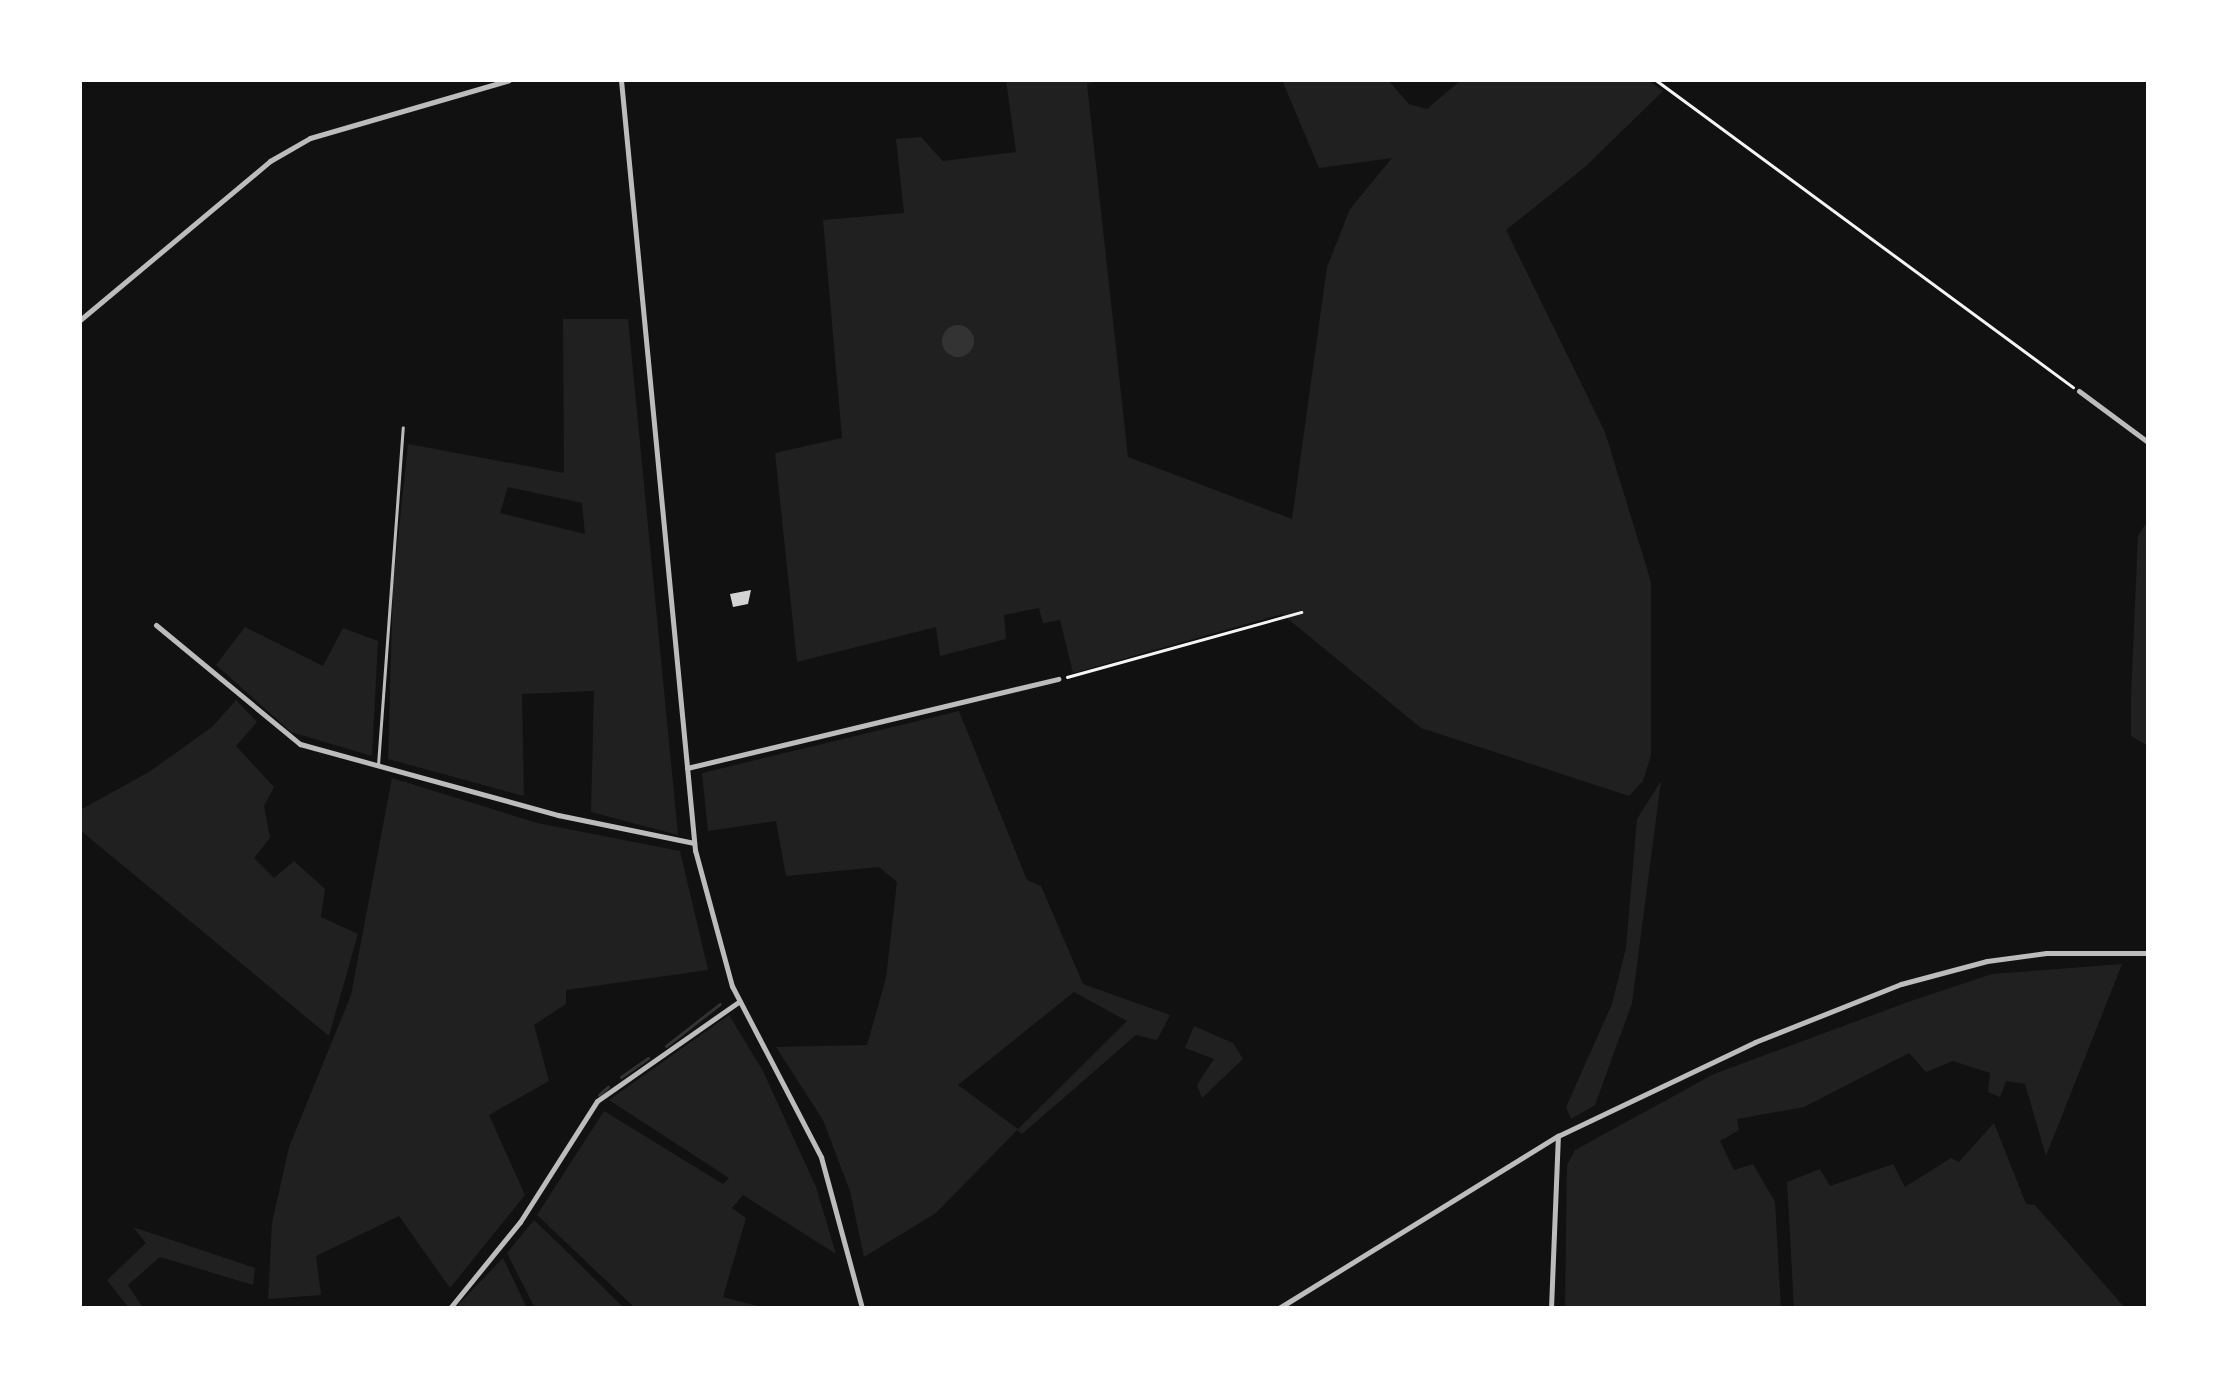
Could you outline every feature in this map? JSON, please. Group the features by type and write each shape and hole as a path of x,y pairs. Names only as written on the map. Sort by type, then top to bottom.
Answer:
{"street":[{"path":"80,320 270,161 310,138 509,80"},
{"path":"621,80 694,844 723,962 821,1157 862,1308"},
{"path":"2079,391 2148,442"},
{"path":"156,625 277,731 378,766 694,844"},
{"path":"687,768 1058,679"},
{"path":"1279,1308 1558,1136 1701,1065 1901,984 2017,956 2148,953"},
{"path":"450,1308 520,1222 597,1101 740,1002"},
{"path":"1551,1308 1558,1136"}],"lane":[{"path":"378,766 403,428"}],"path":[{"path":"1656,80 2079,391"},
{"path":"1058,679 1301,612"}],"shaded area":[{"path":"1006,80 1102,80 1087,84 1128,457 1292,519 1327,267 1350,209 1392,158 1319,168 1282,80 1388,80 1409,104 1427,109 1461,80 1648,80 1663,91 1585,167 1506,230 1605,432 1651,582 1651,755 1643,781 1629,796 1421,728 1282,614 1073,673 1060,620 1043,623 1039,608 1004,615 1006,639 940,656 936,627 797,662 775,453 842,438 823,220 904,213 896,139 921,137 943,161 1016,152"},
{"path":"563,319 628,319 678,835 591,812 594,691 522,694 524,796 388,759 393,585 408,444 564,473","holes":["508,487 582,503 585,534 500,513"]},
{"path":"958,325 970,329 974,341 970,353 958,357 946,353 942,341 946,329"},
{"path":"2148,520 2148,746 2131,736 2131,698 2138,536"},
{"path":"245,627 323,666 343,628 378,641 372,756 291,732 216,665"},
{"path":"236,700 257,722 236,746 274,787 264,806 270,838 254,858 274,878 294,861 325,889 321,917 358,934 329,1036 80,830 80,810 149,772 212,727"},
{"path":"959,711 1027,880 1041,886 1083,984 1170,1015 1157,1040 1136,1035 1022,1134 1017,1130 936,1213 864,1257 850,1191 823,1120 776,1047 867,1045 886,978 897,882 879,867 786,876 776,821 708,831 702,773","holes":["1074,992 1127,1021 1018,1129 958,1085"]},
{"path":"392,778 537,823 680,851 708,970 566,990 566,1004 534,1025 549,1081 489,1115 525,1195 450,1288 399,1216 316,1256 321,1295 268,1299 272,1223 289,1147 351,995"},
{"path":"1661,781 1632,1003 1595,1105 1571,1119 1566,1107 1612,1004 1626,948 1637,819"},
{"path":"2122,964 2046,1156 2025,1084 2006,1081 2000,1097 1988,1092 1990,1073 1953,1061 1926,1072 1909,1053 1804,1107 1737,1119 1739,1130 1720,1141 1734,1170 1753,1164 1775,1202 1781,1308 1565,1308 1567,1165 1575,1150 1714,1074 1908,1002 1992,974"},
{"path":"729,1015 763,1071 816,1187 836,1254 743,1195 732,1208 746,1218 723,1297 765,1308 635,1308 537,1215 604,1111 723,1184 729,1178 609,1100"},
{"path":"1194,1026 1233,1043 1243,1059 1202,1098 1197,1085 1214,1059 1185,1048"},
{"path":"1994,1123 2026,1204 2035,1205 2125,1308 1794,1308 1787,1182 1820,1169 1830,1186 1893,1164 1905,1187 1951,1158 1959,1162"},
{"path":"534,1220 624,1308 535,1308 507,1253"},
{"path":"133,1227 255,1268 253,1285 160,1257 128,1285 143,1308 129,1308 107,1280 146,1243"},
{"path":"503,1258 527,1308 455,1308"}],"building":[{"path":"751,590 748,604 733,607 730,594"}],"waterway":[{"path":"666,1046 720,1004"},
{"path":"621,1077 648,1058"},
{"path":"599,1095 608,1087"}]}
